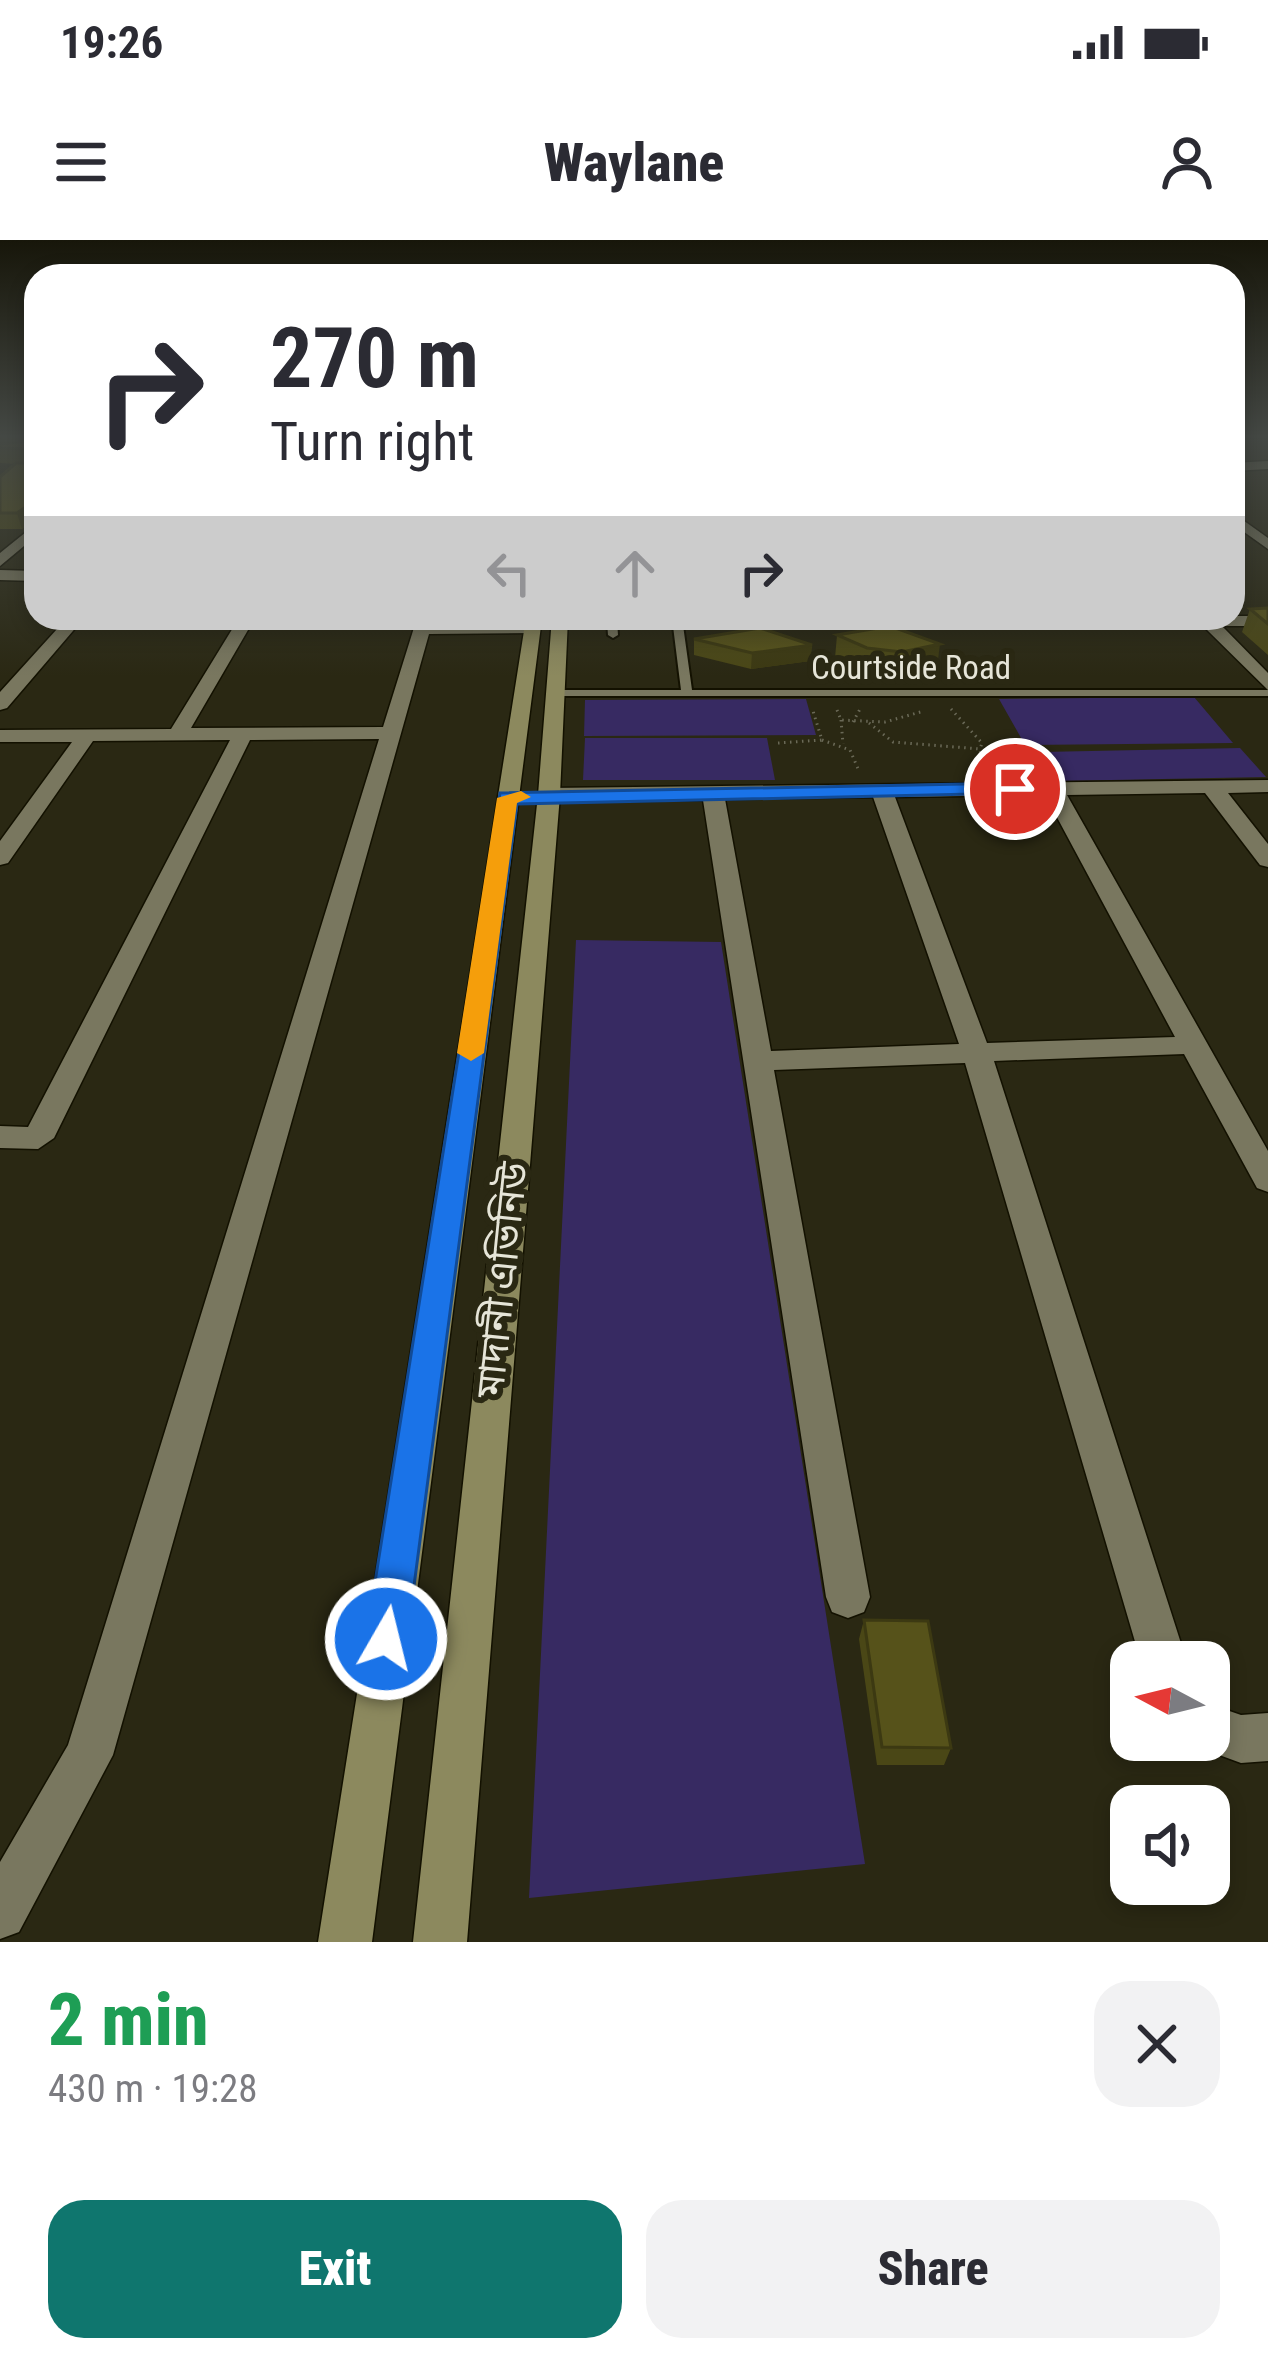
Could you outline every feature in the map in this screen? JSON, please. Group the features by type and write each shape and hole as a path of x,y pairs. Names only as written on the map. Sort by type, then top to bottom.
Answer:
{"main road":[{"name":"মাদানী এভিনিউ","path":"345,1942 507,798 538,693 545,630"},
{"name":"মাদানী এভিনিউ","path":"440,1942 549,795 538,693"},
{"path":"507,798 549,795"}],"street":[{"path":"0,561 24,539"},
{"path":"0,704 65,630"},
{"path":"176,734 240,630"},
{"path":"4,1900 89,1755 421,630"},
{"path":"1216,630 1268,688"},
{"path":"0,736 392,733"},
{"path":"0,1137 38,1138 243,734"},
{"path":"0,858 87,735"},
{"path":"549,795 880,780 978,789 1268,786"},
{"path":"880,780 976,1052 1158,1641"},
{"path":"1211,786 1268,860"},
{"path":"1052,788 1268,1180"},
{"path":"713,791 848,1597"},
{"path":"759,1060 1192,1045"},
{"path":"1230,1735 1268,1737"}],"lane":[{"path":"678,630 687,693"},
{"name":"Courtside Road","path":"538,693 1268,688"}],"path":[{"path":"809,694 822,740"},
{"path":"940,706 950,707 982,743 981,757 962,774 978,789"},
{"path":"841,721 843,746 856,770 880,780"},
{"path":"869,723 893,742 980,748"},
{"path":"778,743 822,740 843,746"}],"shaded area":[{"path":"1194,697 1233,743 1025,745 999,699"},
{"path":"806,699 816,735 584,736 585,700"},
{"path":"585,738 767,738 775,780 583,780"},
{"path":"1240,748 1266,777 1060,781 1041,752"},
{"path":"576,940 721,942 865,1864 529,1898"}],"building":[{"path":"1268,608 1268,624 1250,609"},
{"path":"766,630 812,645 752,653 694,639"},
{"path":"901,630 940,644 902,652 867,648 837,635"},
{"path":"864,1620 928,1621 951,1748 882,1747"}],"slow traffic":[{"path":"471,1053 507,798 521,797"}],"route":[{"path":"386,1639 507,798 1015,789"}]}
